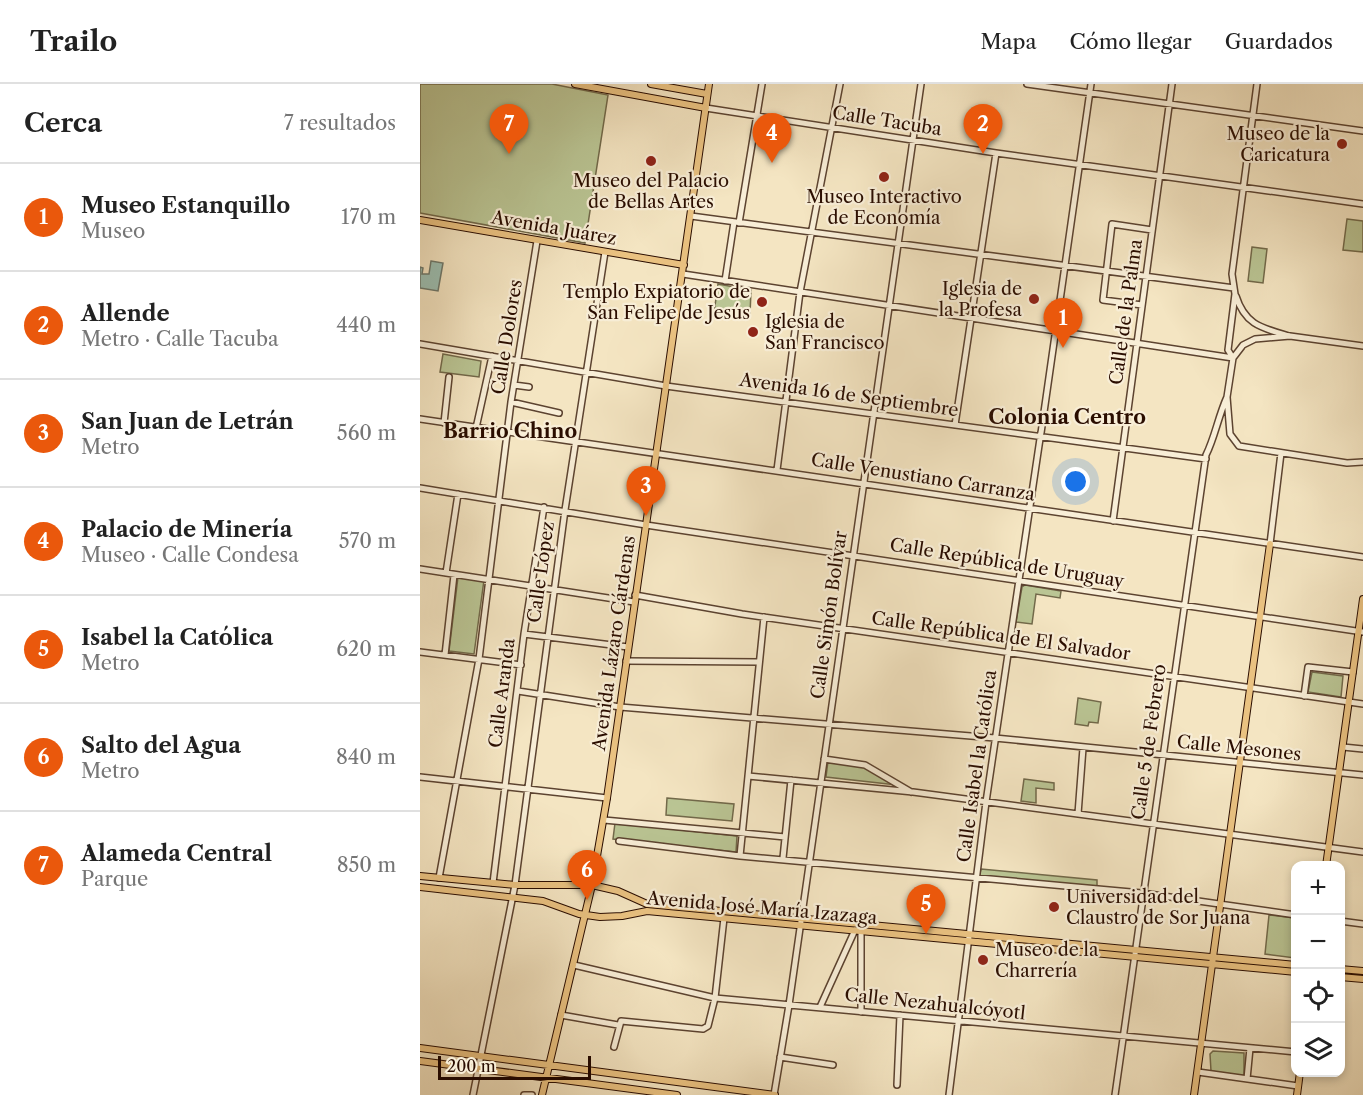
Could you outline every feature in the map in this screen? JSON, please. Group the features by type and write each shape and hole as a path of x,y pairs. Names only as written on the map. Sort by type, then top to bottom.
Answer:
{"main road":[{"path":"575,84 706,108"},
{"path":"651,84 707,94"},
{"name":"Avenida Lázaro Cárdenas","path":"542,1095 574,965 604,820 709,84"},
{"name":"Avenida Juárez","path":"420,220 684,265"},
{"path":"1194,1095 1270,544"},
{"path":"1327,861 1338,772 1361,632 1363,599"},
{"name":"Avenida José María Izazaga","path":"420,876 515,885 592,885 618,891 647,904 858,930 968,938"},
{"name":"Avenida José María Izazaga","path":"420,886 543,901 585,915 611,918 647,911 800,922 1134,953 1291,971"},
{"name":"Avenida José María Izazaga","path":"1213,961 1291,964"},
{"path":"1345,969 1363,971"},
{"path":"1345,977 1363,979"},
{"path":"420,1048 774,1095"},
{"path":"420,1061 677,1095"},
{"path":"1297,1095 1299,1077"}],"street":[{"path":"725,280 762,84"},
{"path":"777,470 800,292 840,84"},
{"name":"Calle Simón Bolívar","path":"774,1095 789,1005 921,84"},
{"path":"1027,84 1363,131"},
{"name":"Calle Isabel la Católica","path":"949,1095 986,802 1091,84"},
{"name":"Calle de la Palma","path":"1113,521 1172,84"},
{"path":"1257,84 1232,274 1242,312 1252,323 1290,336 1362,346"},
{"name":"Calle Tacuba","path":"706,108 1160,177 1363,204"},
{"path":"955,425 996,153"},
{"path":"691,216 1234,288"},
{"path":"1142,305 1103,300 1112,224 1152,230"},
{"name":"Calle Dolores","path":"439,878 479,659 511,402 537,241"},
{"name":"Calle López","path":"473,1095 515,885 565,510 605,252"},
{"path":"683,274 1233,358"},
{"path":"1233,358 1228,350 1234,288"},
{"path":"1290,336 1252,340 1240,348 1233,358 1227,397 1229,430 1234,443 1244,448 1362,463"},
{"name":"Avenida 16 de Septiembre","path":"420,344 666,386 1206,459"},
{"path":"476,428 492,356"},
{"path":"444,423 449,377"},
{"path":"514,385 528,387"},
{"name":"Calle 5 de Febrero","path":"1115,1095 1194,533 1206,459 1213,446 1217,419 1227,397"},
{"path":"511,402 559,413"},
{"name":"Calle Venustiano Carranza","path":"420,419 1363,557"},
{"path":"1270,544 1281,453"},
{"name":"Calle República de Uruguay","path":"420,488 646,525 1361,632"},
{"path":"446,573 458,494"},
{"name":"Calle Aranda","path":"493,883 524,634 544,507"},
{"name":"Calle República de El Salvador","path":"420,569 554,590 634,599 1174,675 1363,704"},
{"path":"445,655 454,575"},
{"path":"740,856 764,617"},
{"path":"524,634 628,646"},
{"path":"420,652 521,665"},
{"path":"626,661 759,662"},
{"path":"1304,696 1308,667 1353,672"},
{"name":"Calle Mesones","path":"518,691 620,707 995,738 1363,775"},
{"path":"1343,747 1363,749"},
{"path":"1078,814 1083,748"},
{"path":"824,759 865,765 913,792"},
{"path":"748,776 913,792 1363,852"},
{"path":"420,777 607,798"},
{"path":"783,858 790,780"},
{"path":"604,820 785,837"},
{"path":"619,842 740,856 809,860 1142,893 1291,914"},
{"path":"614,1047 618,1025 624,1020 705,1028 715,998 723,918"},
{"path":"1345,922 1363,924"},
{"path":"820,1007 858,930"},
{"path":"858,930 861,1012"},
{"name":"Calle Nezahualcóyotl","path":"574,965 715,998 1291,1051"},
{"path":"561,1015 618,1025"},
{"path":"897,1084 900,1015"},
{"path":"1247,1079 1250,1047"},
{"path":"780,1057 834,1065"},
{"path":"1198,1072 1298,1086"},
{"path":"524,1095 532,1095"}],"green space":[{"path":"420,84 552,84 608,95 585,243 420,213"},
{"path":"1347,219 1363,221 1363,252 1343,250"},
{"path":"1252,247 1267,249 1263,283 1248,281"},
{"path":"718,284 751,290 750,315 714,313"},
{"path":"443,354 481,361 479,377 440,372"},
{"path":"458,577 484,580 474,654 449,651"},
{"path":"1025,585 1061,591 1060,598 1036,594 1032,624 1016,622 1022,587"},
{"path":"1312,672 1343,676 1341,697 1308,692"},
{"path":"1078,698 1101,702 1098,723 1089,722 1088,726 1075,724"},
{"path":"828,761 864,766 897,785 826,777"},
{"path":"1024,779 1054,783 1054,790 1036,788 1036,803 1021,801"},
{"path":"667,798 734,804 732,821 666,815"},
{"path":"615,823 737,836 736,852 613,839"},
{"path":"981,869 1097,880 1097,890 979,877"},
{"path":"1269,915 1291,918 1291,957 1265,954"},
{"path":"1213,1051 1244,1053 1244,1076 1211,1071 1210,1054"}],"shaded area":[{"path":"431,261 443,263 438,291 420,288 420,267 423,268 422,274 429,274"}],"place":[{"name":"Museo de la Caricatura","path":"1342,144"},
{"name":"Alameda Central","path":"509,154"},
{"name":"Allende","path":"983,154"},
{"name":"Museo del Palacio de Bellas Artes","path":"651,161"},
{"name":"Palacio de Minería","path":"772,163"},
{"name":"Museo Interactivo de Economía","path":"884,177"},
{"name":"Iglesia de la Profesa","path":"1034,299"},
{"name":"Templo Expiatorio de San Felipe de Jesús","path":"762,302"},
{"name":"Iglesia de San Francisco","path":"753,332"},
{"name":"Museo Estanquillo","path":"1063,348"},
{"name":"San Juan de Letrán","path":"646,516"},
{"name":"Salto del Agua","path":"587,900"},
{"name":"Universidad del Claustro de Sor Juana","path":"1054,907"},
{"name":"Isabel la Católica","path":"926,934"},
{"name":"Museo de la Charrería","path":"983,960"}],"district":[{"name":"Colonia Centro","path":"1067,417"},
{"name":"Barrio Chino","path":"510,431"}]}
